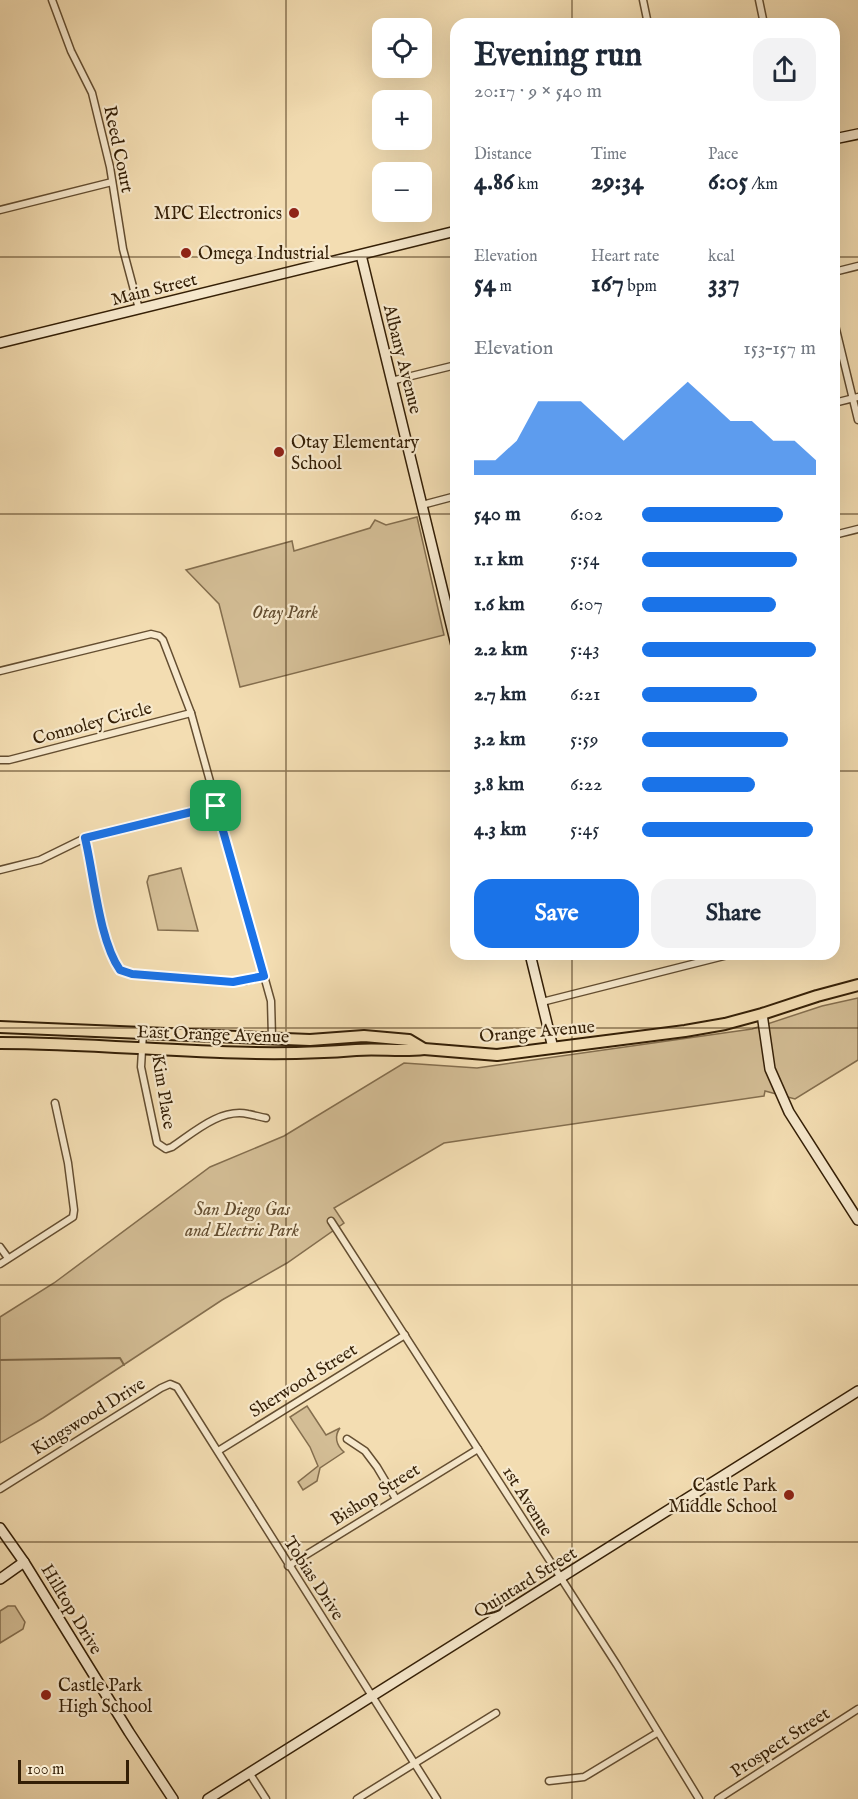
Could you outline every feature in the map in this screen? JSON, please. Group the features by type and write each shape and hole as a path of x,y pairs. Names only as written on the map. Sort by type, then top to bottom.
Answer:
{"main road":[{"name":"Orange Avenue","path":"0,1028 310,1040 364,1036 410,1040 424,1049 497,1055 685,1031 762,1014 815,996 858,985"},
{"path":"271,1054 272,1037"},
{"name":"East Orange Avenue","path":"0,1043 271,1054 424,1049"}],"street":[{"name":"Reed Court","path":"52,0 71,51 92,93 112,182 123,249 139,309"},
{"path":"643,0 647,18"},
{"path":"759,0 763,18"},
{"path":"840,138 858,134"},
{"path":"0,210 112,182"},
{"name":"Main Street","path":"0,343 450,233"},
{"name":"Albany Avenue","path":"361,255 450,614"},
{"path":"840,270 858,266"},
{"path":"840,342 856,398 858,420"},
{"path":"391,381 450,366"},
{"path":"840,402 856,398"},
{"path":"422,505 450,498"},
{"path":"840,534 858,529"},
{"path":"0,671 151,634 159,636 166,646 191,713 271,1001 272,1037"},
{"name":"Connoley Circle","path":"0,760 9,760 191,713"},
{"path":"0,870 40,860 85,838 216,806"},
{"path":"85,838 105,934 113,961 120,970 132,974 233,982 264,976"},
{"path":"532,960 553,1048"},
{"path":"542,1002 708,960"},
{"path":"762,1014 770,1069 789,1112 858,1220"},
{"name":"Kim Place","path":"143,1032 141,1067 157,1143 166,1149 172,1148 213,1120 246,1113 266,1118"},
{"path":"0,1264 73,1216 68,1163 55,1103"},
{"name":"1st Avenue","path":"331,1221 560,1580 617,1665 699,1799"},
{"path":"0,1247 8,1258"},
{"name":"Sherwood Street","path":"218,1451 405,1335"},
{"name":"Tobias Drive","path":"161,1388 170,1384 177,1387 437,1799"},
{"name":"Kingswood Drive","path":"0,1489 161,1388"},
{"name":"Quintard Street","path":"208,1799 858,1391"},
{"path":"347,1439 365,1450 396,1499"},
{"name":"Bishop Street","path":"288,1566 478,1449"},
{"name":"Hilltop Drive","path":"0,1528 24,1562 173,1799"},
{"path":"0,1579 24,1562"},
{"name":"Prospect Street","path":"717,1799 858,1709"},
{"path":"357,1799 496,1713"},
{"path":"549,1781 584,1777 657,1732"},
{"path":"250,1774 266,1799"}],"green space":[{"name":"Otay Park","path":"417,517 444,635 240,687 219,604 186,570 292,541 294,551 370,528 375,520 386,525"},
{"path":"181,868 198,931 158,930 147,882 149,876"},
{"name":"San Diego Gas and Electric Park","path":"858,998 858,1060 795,1099 765,1091 764,1096 444,1143 334,1208 344,1223 287,1263 222,1300 43,1418 0,1443 0,1317 54,1283 210,1167 284,1136 404,1063 477,1068 752,1029 822,1006"},
{"path":"307,1406 326,1435 340,1428 337,1440 344,1452 320,1468 317,1481 303,1490 298,1482 318,1466 310,1447 290,1417"},
{"path":"8,1606 15,1606 25,1622 23,1629 0,1643 0,1611"}],"waterway":[{"path":"0,1360 120,1358 124,1365"}],"place":[{"name":"MPC Electronics","path":"294,213"},
{"name":"Omega Industrial","path":"186,253"},
{"name":"Otay Elementary School","path":"279,452"},
{"name":"Castle Park Middle School","path":"789,1495"},
{"name":"Castle Park High School","path":"46,1695"}],"route":[{"path":"216,806 264,976 233,982 132,974 120,970 113,961 105,934 85,838 216,806"}]}
